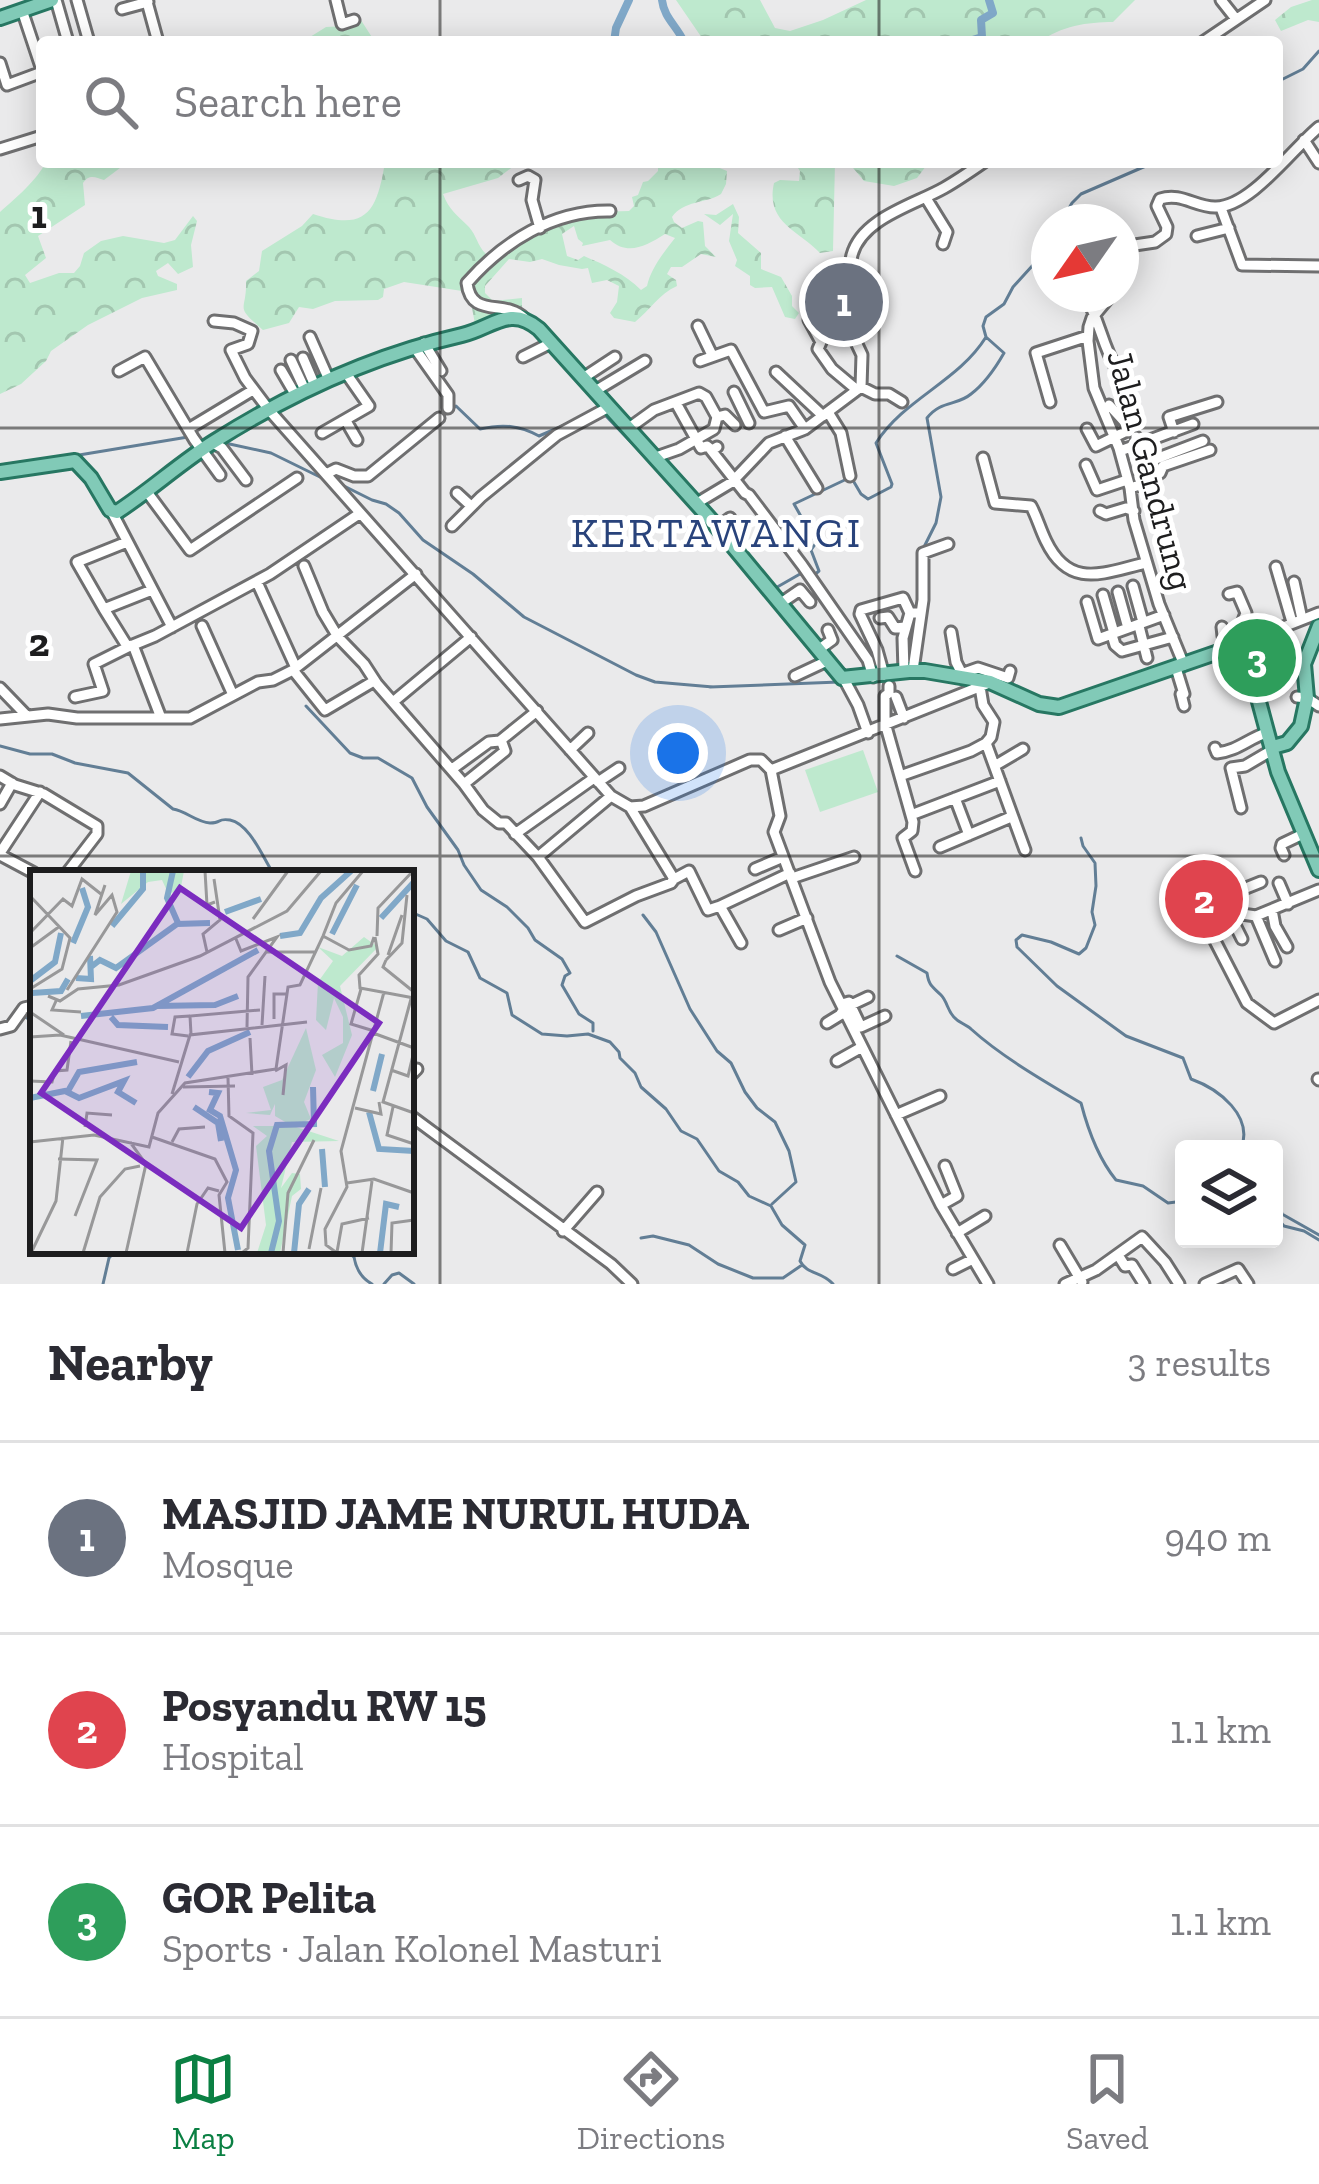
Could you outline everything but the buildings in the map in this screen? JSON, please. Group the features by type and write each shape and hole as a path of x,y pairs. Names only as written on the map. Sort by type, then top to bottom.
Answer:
{"main road":[{"path":"0,18 54,0"},
{"path":"0,472 75,461 112,512 147,492 203,439 305,390 419,345 505,318 524,318 697,503 844,681 882,679 909,671 963,676 1045,706 1060,707 1238,648 1278,772 1319,870"},
{"path":"1274,748 1296,734 1303,720 1304,664 1318,631"}],"street":[{"path":"54,0 66,36"},
{"path":"77,0 87,36"},
{"path":"335,0 342,24 355,20"},
{"path":"1221,0 1236,20"},
{"path":"1212,36 1265,0"},
{"path":"121,7 150,1 157,36"},
{"path":"22,10 36,53"},
{"path":"0,63 7,85 36,73"},
{"path":"14,127 18,143"},
{"path":"1283,164 1319,127"},
{"path":"0,149 36,138"},
{"path":"1304,140 1319,163"},
{"path":"697,503 735,478 774,440 805,429 859,388 861,348 846,321 851,310 853,251 864,233 883,219 974,168"},
{"path":"1139,244 1155,242 1166,233 1157,206 1160,199 1176,196 1222,208 1280,168"},
{"path":"519,179 530,176 535,181 532,200 540,228"},
{"path":"926,198 947,232 943,244"},
{"path":"1222,208 1244,266 1319,266"},
{"path":"524,318 517,311 477,303 469,296 467,283 504,245 573,213 610,211"},
{"path":"1197,236 1229,228"},
{"path":"1166,233 1177,241"},
{"path":"1093,312 1116,368"},
{"name":"Jalan Gandrung","path":"1097,312 1088,337 1096,396 1120,451 1146,563 1173,637 1184,706"},
{"path":"809,320 821,343 818,349 830,366 859,388 902,402"},
{"path":"214,322 234,322 252,331 248,344 231,350 253,390 611,796 630,807 674,879"},
{"path":"698,326 712,355"},
{"path":"310,337 329,380"},
{"path":"1050,402 1036,352 1088,337"},
{"path":"523,357 551,343"},
{"path":"419,345 441,371"},
{"path":"419,345 448,395 448,408"},
{"path":"700,361 728,349 733,352 764,412"},
{"path":"1090,352 1107,353"},
{"path":"1093,372 1107,353"},
{"path":"119,370 145,356 203,439 220,475"},
{"path":"583,378 615,357"},
{"path":"303,358 305,390"},
{"path":"290,360 305,390"},
{"path":"595,391 645,362"},
{"path":"281,370 305,390"},
{"path":"776,372 841,433 850,476"},
{"path":"322,433 369,406 346,374"},
{"path":"203,439 253,390"},
{"path":"734,392 748,421 789,406 805,429"},
{"path":"629,428 654,410 704,394 717,417 713,429 656,457"},
{"path":"1174,432 1168,417 1217,402"},
{"path":"676,403 694,440 701,448 714,448 882,679 889,693 886,725 913,829 903,838 915,871"},
{"path":"1087,429 1096,446 1131,429 1109,405"},
{"path":"452,526 557,435 609,406"},
{"path":"717,417 725,415 735,425"},
{"path":"330,478 336,469 368,476 439,418"},
{"path":"346,421 357,440"},
{"path":"1120,451 1193,424"},
{"path":"785,436 818,488"},
{"path":"203,439 225,452 247,480"},
{"path":"1086,465 1097,490 1153,481 1138,441"},
{"path":"1148,462 1207,446 1162,466 1153,476"},
{"path":"765,448 772,459"},
{"path":"982,458 995,503 1030,506 1046,543 1068,568 1093,576 1146,563"},
{"path":"147,492 190,550 297,478"},
{"path":"457,493 471,506"},
{"path":"1100,511 1134,511"},
{"path":"112,512 172,627"},
{"path":"76,697 103,692 94,664 257,582 359,514"},
{"path":"718,527 730,518"},
{"path":"127,542 77,562 131,646 161,718"},
{"path":"909,671 905,627 924,596 923,553 948,544"},
{"path":"304,566 338,637 483,810 506,823 538,857 585,922 689,872 708,910 791,876 854,857"},
{"path":"1276,567 1297,620"},
{"path":"0,718 190,718 294,669 416,574"},
{"path":"257,582 294,669 324,710 374,681"},
{"path":"1294,582 1297,620"},
{"path":"1133,586 1119,651 1131,652 1173,637"},
{"path":"104,609 152,590"},
{"path":"781,603 800,590 810,602"},
{"path":"1118,592 1127,629"},
{"path":"1229,594 1237,592 1246,614 1241,626 1247,640"},
{"path":"1103,595 1144,645 1148,658"},
{"path":"882,679 877,650 860,614 868,606 903,598 915,613 909,671"},
{"path":"1242,605 1256,599"},
{"path":"1087,602 1098,639 1164,615"},
{"path":"1222,627 1231,648 1319,613"},
{"path":"880,618 888,617 895,628 905,627"},
{"path":"202,626 233,695"},
{"path":"795,676 822,655 833,639 828,630"},
{"path":"951,632 963,676 978,668 1008,678 1010,671"},
{"path":"393,702 471,637"},
{"path":"844,681 868,733"},
{"path":"771,770 985,684 983,705 994,722 991,738 971,751 900,776"},
{"path":"0,688 28,716"},
{"path":"896,697 904,718"},
{"path":"452,770 537,711"},
{"path":"570,750 588,733"},
{"path":"1215,748 1217,754 1233,751 1267,733"},
{"path":"464,784 505,752 500,741"},
{"path":"986,743 1025,850"},
{"path":"1240,808 1231,768 1245,766 1274,748"},
{"path":"996,765 1023,749"},
{"path":"630,807 670,796 750,760 761,760 771,770 780,816 773,831 830,982 982,1282"},
{"path":"515,834 594,773 619,768"},
{"path":"0,776 40,792 98,826 69,870"},
{"path":"911,815 1000,781"},
{"path":"0,803 11,783"},
{"path":"30,871 0,854 40,792"},
{"path":"538,857 611,796"},
{"path":"955,798 969,835"},
{"path":"554,808 572,829"},
{"path":"940,847 1011,818"},
{"path":"1285,855 1282,844 1309,837"},
{"path":"754,869 783,857"},
{"path":"1242,939 1220,895 1219,865 1199,885 1199,895 1214,939 1247,1004 1274,1023 1319,1000"},
{"path":"1199,895 1220,895 1261,882"},
{"path":"1279,883 1288,904"},
{"path":"1207,909 1256,916 1319,890"},
{"path":"720,906 741,943"},
{"path":"1272,910 1287,947"},
{"path":"1256,916 1275,961"},
{"path":"779,930 807,918"},
{"path":"827,1023 846,1006 868,997"},
{"path":"0,1029 11,1026 30,1007"},
{"path":"837,1061 885,1016"},
{"path":"896,1115 940,1096"},
{"path":"414,1118 632,1284"},
{"path":"941,1205 958,1196 945,1166"},
{"path":"563,1231 597,1192"},
{"path":"532,1226 543,1215"},
{"path":"957,1233 985,1216"},
{"path":"1065,1284 1081,1281 1138,1238 1145,1238 1179,1284"},
{"path":"1060,1245 1081,1281"},
{"path":"1118,1255 1125,1266 1132,1265 1144,1284"},
{"path":"953,1269 973,1259"},
{"path":"1205,1284 1238,1269 1248,1284"}],"green space":[{"path":"676,0 760,0 775,28 790,31 866,0 1135,0 1113,22 1075,26 1050,36 701,36"},
{"path":"1319,0 1319,22 1308,20 1281,31 1275,20 1291,7"},
{"path":"359,17 371,36 312,36 326,27 345,26"},
{"path":"42,168 120,168 104,180 85,180 85,205 38,236 46,258 25,275 30,283 74,273 84,253 101,241 123,236 164,243 175,240 193,216 197,221 191,245 193,267 178,274 168,263 156,271 177,284 177,290 142,298 88,325 51,351 21,384 0,394 0,212"},
{"path":"384,168 511,168 498,178 443,194 486,254 506,248 571,209 575,214 589,206 596,212 629,211 634,206 632,197 658,168 727,171 721,194 682,208 672,217 682,228 703,222 705,246 716,257 701,254 682,267 671,267 667,274 677,286 635,322 610,313 619,286 607,280 592,283 588,268 542,259 509,259 485,286 485,293 493,301 522,298 522,310 475,324 462,291 404,282 384,289 378,300 299,307 289,323 263,330 248,316 246,281 259,271 262,251 313,214 357,218 373,205","holes":["574,226 583,243 610,240 630,248 665,234 675,238 641,290 600,263 567,256 562,234"]},
{"path":"798,168 835,168 833,251 820,253 786,225 775,208 774,183 799,181"},
{"path":"853,168 924,168 917,178 894,186 864,181"},
{"path":"733,204 739,217 738,233 761,253 761,269 781,277 799,313 795,319 785,317 772,287 755,288 750,276 735,266 729,241 733,214 720,225 704,214 716,215"},
{"path":"863,750 878,792 820,812 805,770"}],"waterway":[{"path":"615,36 629,0"},
{"path":"662,0 680,36"},
{"path":"982,36 981,20 993,13 989,0"},
{"path":"1283,79 1303,69 1319,51"},
{"path":"1071,204 1081,194 1141,168"},
{"path":"813,576 819,571 811,550 816,543 794,504 851,477 868,499 891,487 876,443 901,414 974,353 986,337 986,317 1004,304 1031,267"},
{"path":"923,549 936,523 941,497 927,418 971,394 993,370 1004,353 986,337"},
{"path":"442,416 456,406 480,429 510,426 539,436 581,418"},
{"path":"605,415 673,486"},
{"path":"73,456 188,437"},
{"path":"225,443 271,453 322,478"},
{"path":"0,465 52,458"},
{"path":"342,485 399,513 423,540 524,617 636,675 655,682 710,687 839,682"},
{"path":"772,590 805,575"},
{"path":"306,706 350,753 378,758 412,778 481,890 507,907 535,940 562,959 570,973 562,985 579,1014 593,1023 593,1031"},
{"path":"0,746 128,773 173,809 205,822 237,823 271,870"},
{"path":"1081,838 1095,863 1095,925 1086,948 1079,954 1022,935 1016,940 1017,947 1057,986 1126,1036 1183,1058 1191,1079 1231,1105 1243,1126 1243,1140"},
{"path":"414,913 427,919 446,941 468,952 480,978 507,993 512,1015 542,1034 588,1034 610,1042 641,1087 666,1109 681,1131 697,1139 719,1171 738,1182 749,1196 771,1206 782,1225 805,1245 803,1265 833,1284"},
{"path":"643,915 656,932 690,1009 717,1051 731,1063 757,1108 775,1122 789,1151 796,1182 772,1204"},
{"path":"897,956 927,973 958,1020 1081,1103 1094,1143 1116,1180 1143,1186 1168,1203 1175,1202"},
{"path":"24,1016 30,1020"},
{"path":"1283,1215 1319,1235"},
{"path":"1283,1225 1319,1240"},
{"path":"641,1238 653,1236 689,1245 753,1278 783,1278 802,1265"},
{"path":"103,1284 112,1254"},
{"path":"350,1254 372,1284"},
{"path":"384,1284 399,1273 414,1284"}],"place":[{"name":"MASJID JAME NURUL HUDA","path":"844,302"},
{"name":"GOR Pelita","path":"1257,658"},
{"name":"Posyandu RW 15","path":"1204,899"}],"district":[{"name":"KERTAWANGI","path":"717,532"}]}
